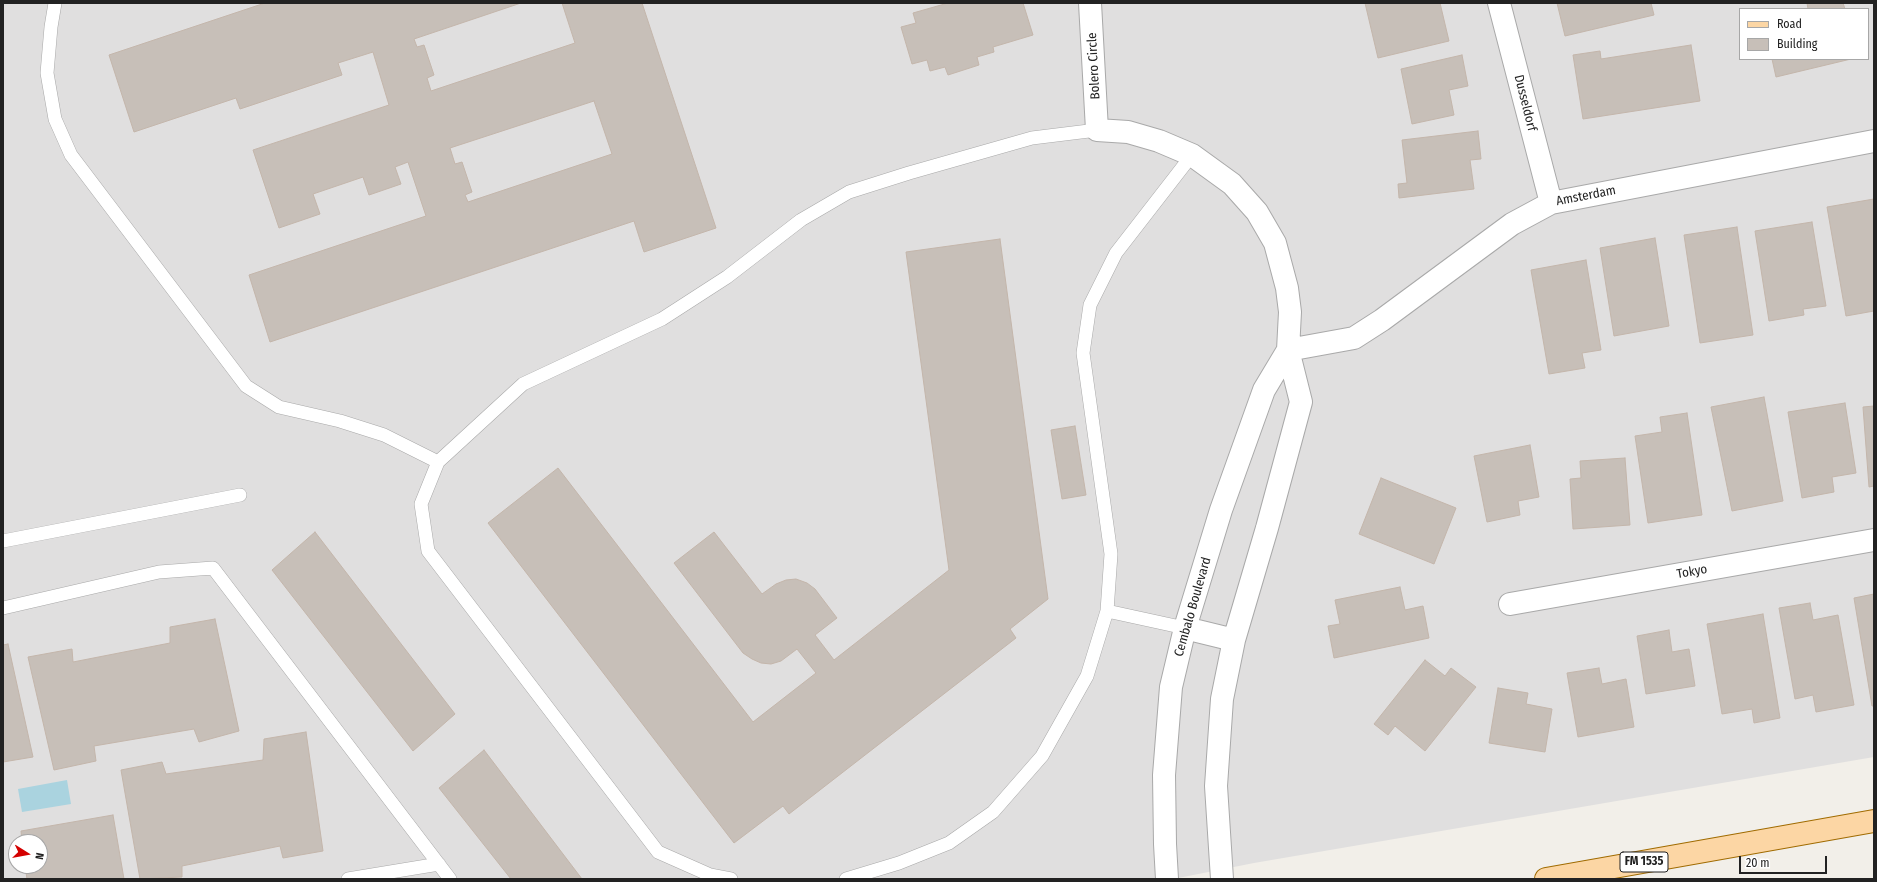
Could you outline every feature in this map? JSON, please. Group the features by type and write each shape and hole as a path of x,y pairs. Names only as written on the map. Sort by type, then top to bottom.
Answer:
{"main road":[{"name":"FM 1535","path":"1546,879 1874,821"}],"street":[{"name":"Bolero Circle","path":"1090,3 1097,130"},
{"name":"Dusseldorf","path":"1499,3 1551,203"},
{"name":"Cembalo Boulevard","path":"1097,130 1128,132 1159,141 1192,156 1232,184 1257,212 1275,243 1287,288 1290,312 1288,350 1300,402 1267,528 1234,640 1222,699 1216,786 1222,879"},
{"name":"Amsterdam","path":"1288,350 1354,338 1382,320 1512,224 1551,203 1874,141"},
{"name":"Cembalo Boulevard","path":"1167,879 1164,775 1171,687 1185,628 1221,510 1264,390 1288,350"},
{"name":"Tokyo","path":"1510,604 1874,540"},
{"path":"1185,628 1234,640"}],"lane":[{"path":"55,3 51,27 48,74 55,119 71,155 246,386 279,407 340,421 384,436 438,462"},
{"path":"731,879 710,875 658,852 428,551 420,504 438,462 523,384 662,319 727,277 801,220 849,192 909,173 1032,138 1097,130"},
{"path":"846,879 899,863 949,843 993,812 1042,756 1087,676 1107,611 1111,554 1083,353 1090,305 1116,253 1192,156"},
{"path":"3,541 240,495"},
{"path":"3,608 159,572 213,568 450,879"},
{"path":"1107,611 1185,628"},
{"path":"348,879 439,864"}],"shaded area":[{"path":"3,3 1874,3 1874,757 1254,863 1173,879 3,879"}],"water":[{"path":"67,780 71,804 22,812 18,789"}],"building":[{"path":"265,3 521,3 414,39 417,47 424,45 434,75 427,78 431,91 575,43 562,3 642,3 716,228 644,252 634,221 270,342 249,275 426,216 408,162 395,167 401,184 369,195 363,177 313,194 320,214 279,228 253,150 389,105 373,52 338,63 342,75 240,109 236,98 134,132 109,55","holes":["594,101 612,154 468,202 465,195 472,192 462,162 455,164 450,148"]},
{"path":"948,3 1023,3 1033,35 993,47 994,52 977,57 979,65 948,75 945,67 930,71 927,60 912,64 901,27 916,23 913,13"},
{"path":"1365,3 1440,3 1449,41 1378,58"},
{"path":"1557,3 1651,3 1654,15 1565,36"},
{"path":"1807,3 1843,3 1845,8 1808,8"},
{"path":"1691,45 1700,101 1583,119 1573,55 1600,51 1601,59"},
{"path":"1462,55 1468,86 1449,90 1454,115 1412,124 1401,69"},
{"path":"1772,60 1847,60 1776,77"},
{"path":"1478,131 1481,159 1470,160 1474,189 1399,198 1398,184 1407,183 1402,140"},
{"path":"1874,199 1874,311 1846,316 1827,207"},
{"path":"1812,222 1826,306 1803,309 1804,315 1769,321 1755,231"},
{"path":"1737,227 1753,335 1700,343 1684,235"},
{"path":"1655,238 1669,326 1614,336 1600,248"},
{"path":"1000,239 1048,599 1010,629 1016,638 789,814 783,806 734,843 488,523 558,468 753,722 816,673 797,649 781,661 771,664 761,663 743,653 674,563 714,532 762,594 776,584 786,580 796,579 807,583 815,589 837,618 815,635 834,660 949,570 906,252"},
{"path":"1586,260 1601,350 1582,353 1585,368 1549,374 1531,270"},
{"path":"1764,397 1783,501 1732,511 1711,407"},
{"path":"1845,403 1856,473 1832,477 1834,492 1802,498 1788,412"},
{"path":"1874,406 1874,486 1869,487 1863,407"},
{"path":"1687,413 1702,515 1648,523 1635,436 1662,432 1660,417"},
{"path":"1075,426 1086,495 1062,499 1051,430"},
{"path":"1530,445 1539,497 1518,501 1520,515 1487,522 1474,456"},
{"path":"1625,458 1630,525 1573,529 1570,479 1581,478 1580,461"},
{"path":"1381,478 1456,508 1434,564 1359,534"},
{"path":"315,532 455,714 413,751 272,570"},
{"path":"1400,587 1405,610 1423,606 1429,638 1334,658 1328,626 1340,624 1335,600"},
{"path":"1874,594 1874,706 1872,706 1854,598"},
{"path":"1810,603 1813,620 1838,615 1854,705 1816,712 1813,695 1795,699 1779,608"},
{"path":"1763,614 1780,718 1754,723 1752,709 1722,714 1707,624"},
{"path":"215,619 239,731 199,742 194,729 94,746 96,761 54,770 28,657 72,649 73,662 170,643 170,627"},
{"path":"1669,630 1672,652 1689,649 1695,686 1646,694 1637,636"},
{"path":"8,644 33,757 3,762 3,645"},
{"path":"1425,660 1445,676 1451,668 1476,687 1425,751 1395,726 1388,735 1374,724"},
{"path":"1599,668 1602,684 1626,679 1634,727 1578,737 1567,673"},
{"path":"1498,688 1528,693 1526,704 1552,709 1545,752 1489,743"},
{"path":"306,732 323,851 283,858 280,846 182,866 182,877 140,879 121,770 162,762 166,774 263,760 264,739"},
{"path":"484,750 582,879 511,879 439,788"},
{"path":"113,815 124,879 27,879 26,874 48,874 48,834 21,834 21,831"}]}
